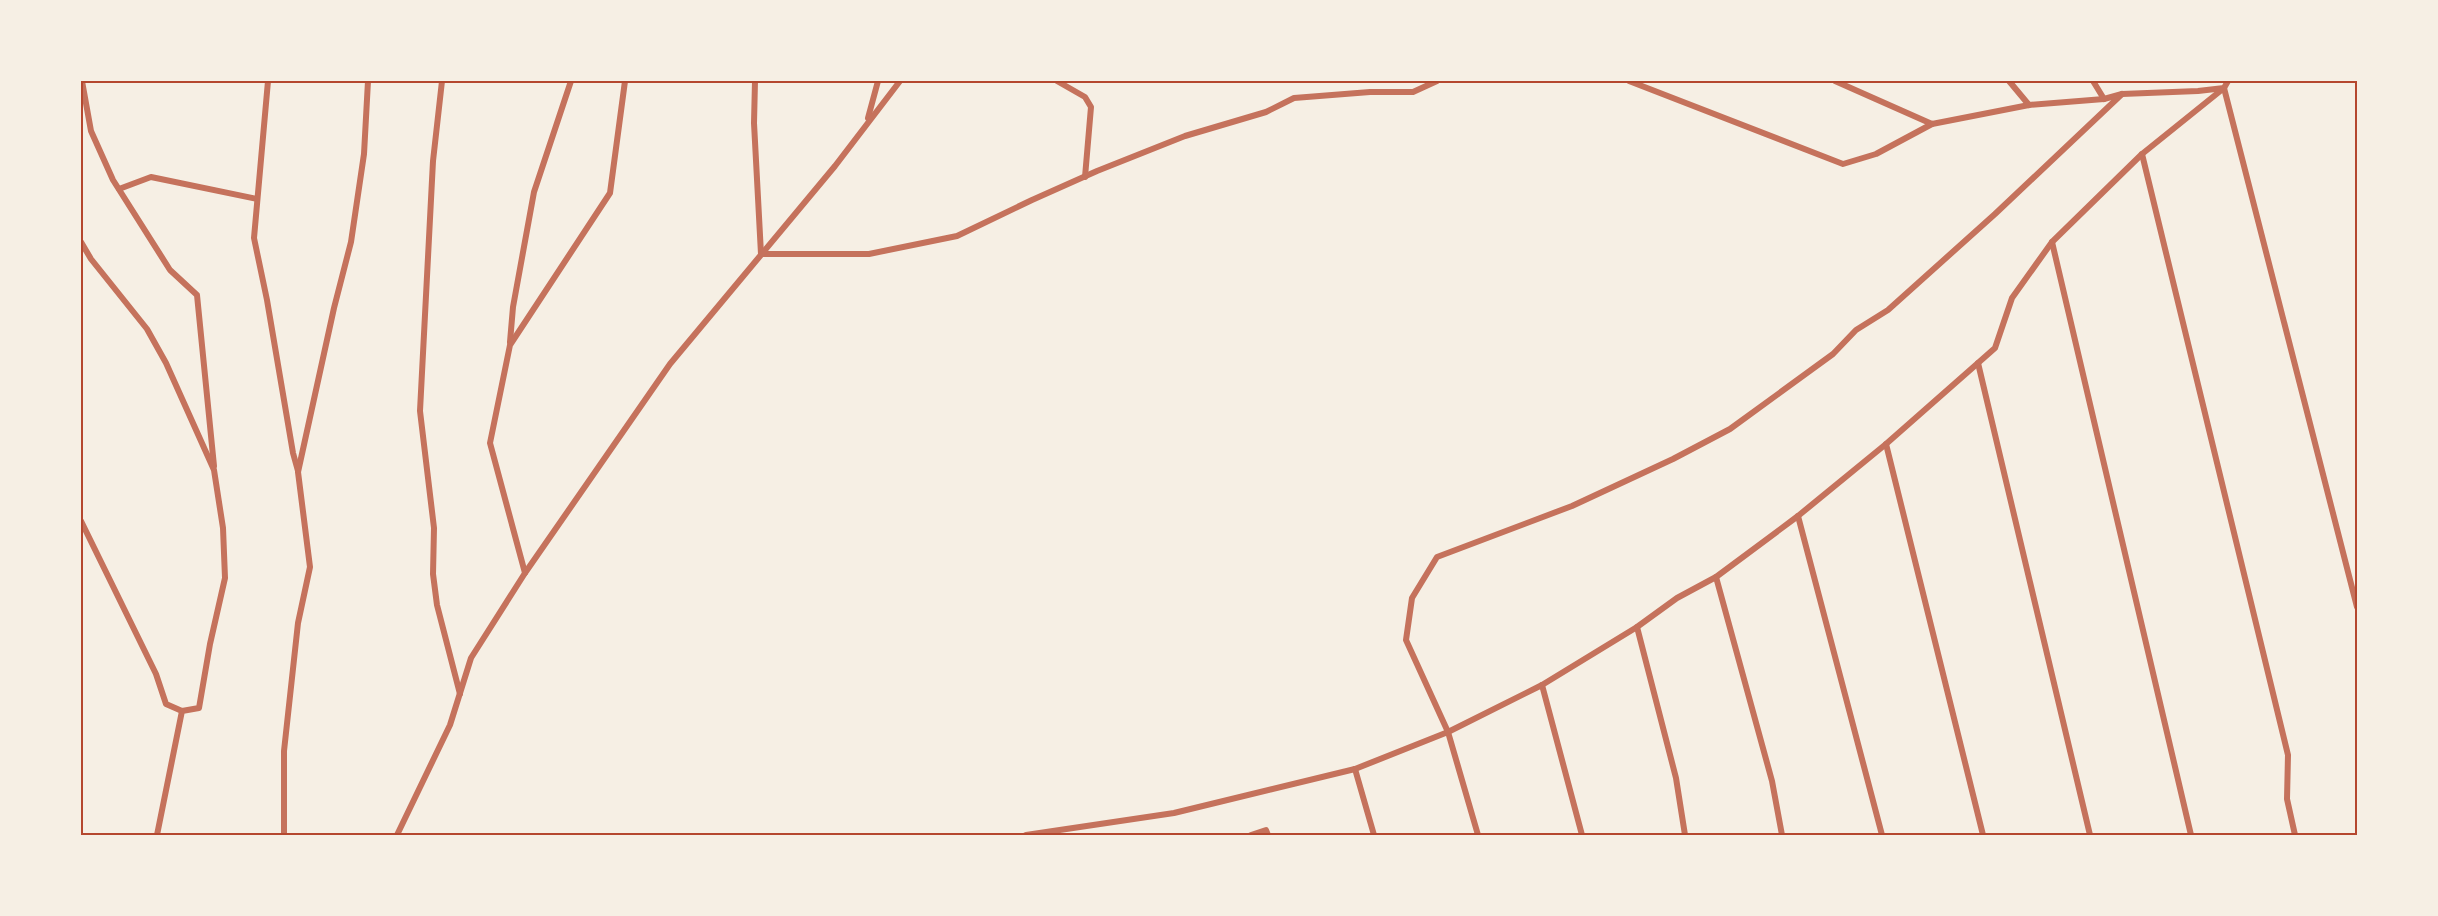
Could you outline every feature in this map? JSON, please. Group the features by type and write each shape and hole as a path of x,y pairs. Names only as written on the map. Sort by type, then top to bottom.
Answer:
{"street":[{"path":"81,521 156,674 166,704 182,711 199,708 225,578 223,528 214,470 197,295 170,270 113,180 91,131 82,81"},
{"path":"268,81 254,238 298,471 310,567 298,623 284,751 284,835"},
{"path":"298,471 351,242 364,154 368,81"},
{"path":"442,81 434,161 420,411 434,528 433,574 437,605 460,694"},
{"path":"525,573 490,443 510,345 513,307 534,192 571,81"},
{"path":"510,345 610,193 625,81"},
{"path":"755,81 754,123 761,254"},
{"path":"867,123 878,81"},
{"path":"397,835 450,725 471,658 525,573 670,364 900,81"},
{"path":"1057,81 1085,97 1091,107 1084,177"},
{"path":"761,254 869,254 957,236 1084,177 1185,136 1266,112 1294,98 1370,92 1413,92 1437,81"},
{"path":"1629,81 1843,164 1876,154 1932,124 2029,105 2104,99 2122,94 2198,92 2224,88"},
{"path":"1835,81 1932,124"},
{"path":"2008,81 2029,105"},
{"path":"2093,81 2104,99"},
{"path":"1026,835 1174,813 1354,769 1448,732 1542,684 1637,627 1677,598 1716,577 1798,516 1886,444 1995,348 2012,298 2052,242 2142,154 2224,88 2228,81"},
{"path":"2224,88 2357,607"},
{"path":"1478,835 1448,732 1406,640 1412,598 1437,557 1572,506 1730,429 1833,354 1856,330 1888,310 1995,214 2122,94"},
{"path":"2142,154 2289,755 2287,799 2295,835"},
{"path":"119,189 151,177 257,199"},
{"path":"81,242 147,329 166,363 214,470"},
{"path":"2052,242 2190,835"},
{"path":"1978,363 2090,835"},
{"path":"1886,444 1983,835"},
{"path":"1798,516 1882,835"},
{"path":"1716,577 1772,781 1782,835"},
{"path":"1637,627 1676,778 1685,835"},
{"path":"1542,684 1582,835"},
{"path":"157,835 182,711"},
{"path":"1354,769 1374,835"},
{"path":"1251,835 1266,830 1268,835"}]}
